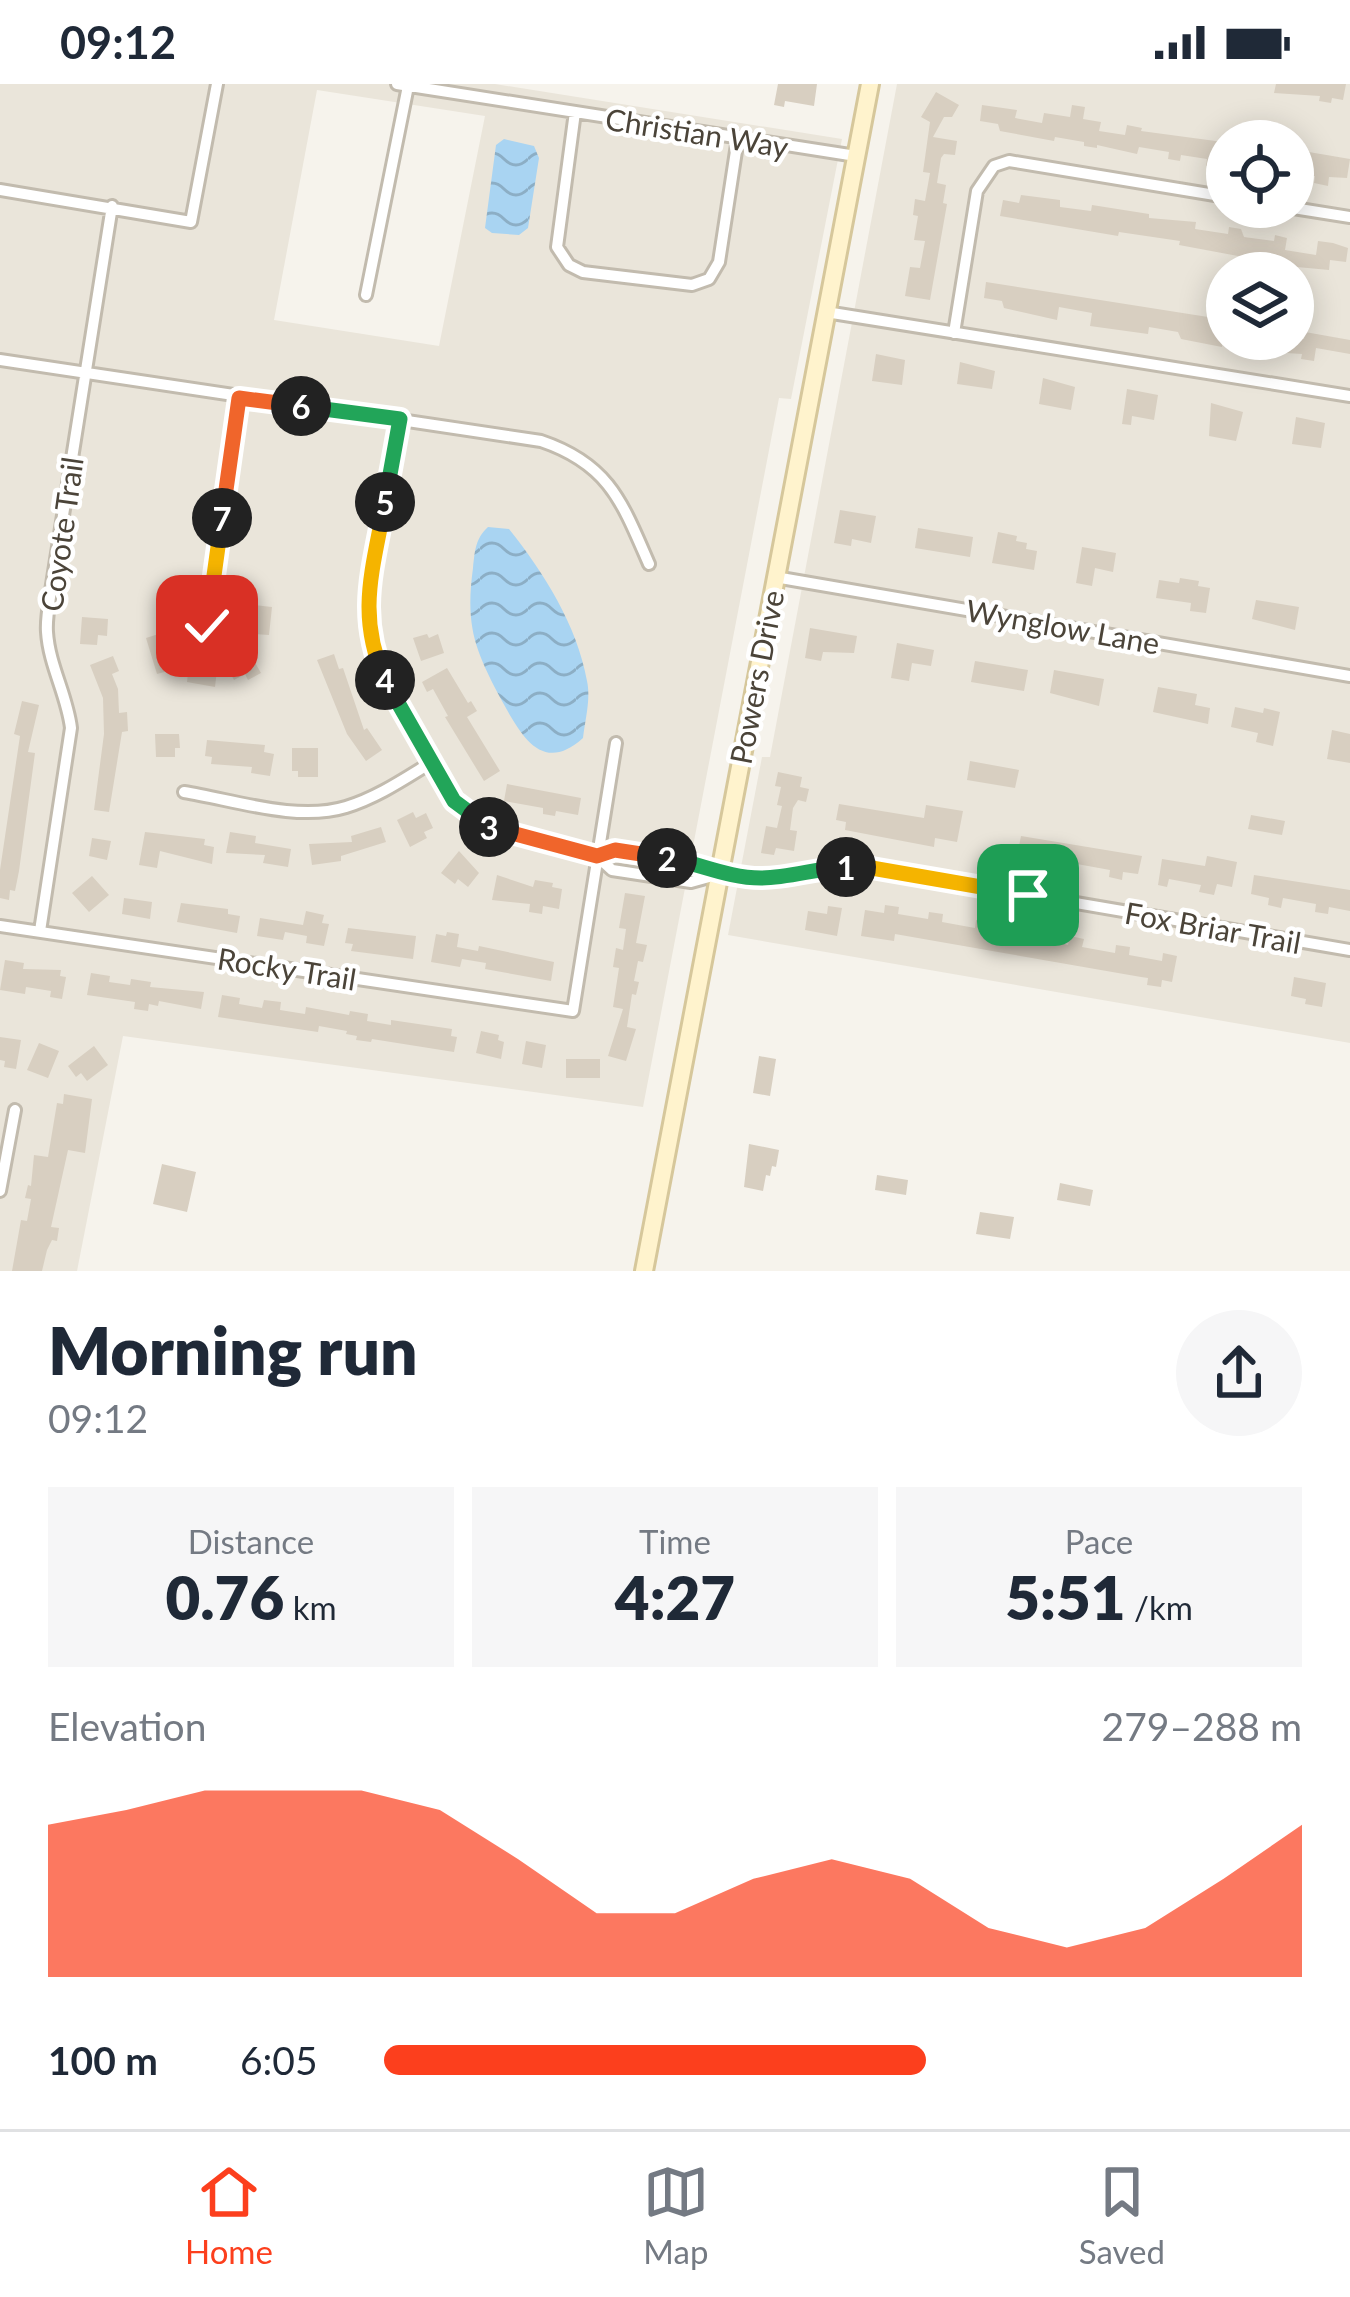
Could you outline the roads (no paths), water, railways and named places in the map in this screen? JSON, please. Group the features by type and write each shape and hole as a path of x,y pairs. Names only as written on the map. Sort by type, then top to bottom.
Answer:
{"street":[{"path":"0,190 191,222 217,84"},
{"name":"Powers Drive","path":"644,1271 870,84"},
{"path":"366,295 402,85"},
{"name":"Christian Way","path":"402,85 856,156"},
{"path":"575,112 557,247 569,265 583,272 692,285 709,279 718,262 738,138"},
{"path":"954,333 977,191 994,166 1009,161 1206,194"},
{"name":"Coyote Trail","path":"40,932 71,728 47,631 112,206"},
{"path":"1314,211 1350,217"},
{"path":"826,312 1350,396"},
{"path":"0,360 541,441 596,467 622,500 649,564"},
{"path":"207,626 239,398"},
{"name":"Fox Briar Trail","path":"400,419 367,612 371,647 454,801 482,825 597,856 612,870 692,882 720,874"},
{"name":"Wynglow Lane","path":"775,577 1350,676"},
{"path":"597,856 616,743"},
{"path":"184,792 295,811 341,808 380,794 432,762"},
{"name":"Fox Briar Trail","path":"597,856 615,850 695,862 720,874 760,878 866,867 1350,950"},
{"name":"Rocky Trail","path":"0,926 573,1011 597,856"},
{"path":"0,1191 15,1110"}],"water":[{"path":"504,139 534,146 539,158 528,228 519,235 485,228 496,145"},
{"path":"488,527 509,529 546,582 576,640 587,681 583,738 556,753 544,752 525,737 479,652 471,589 476,546"}]}
